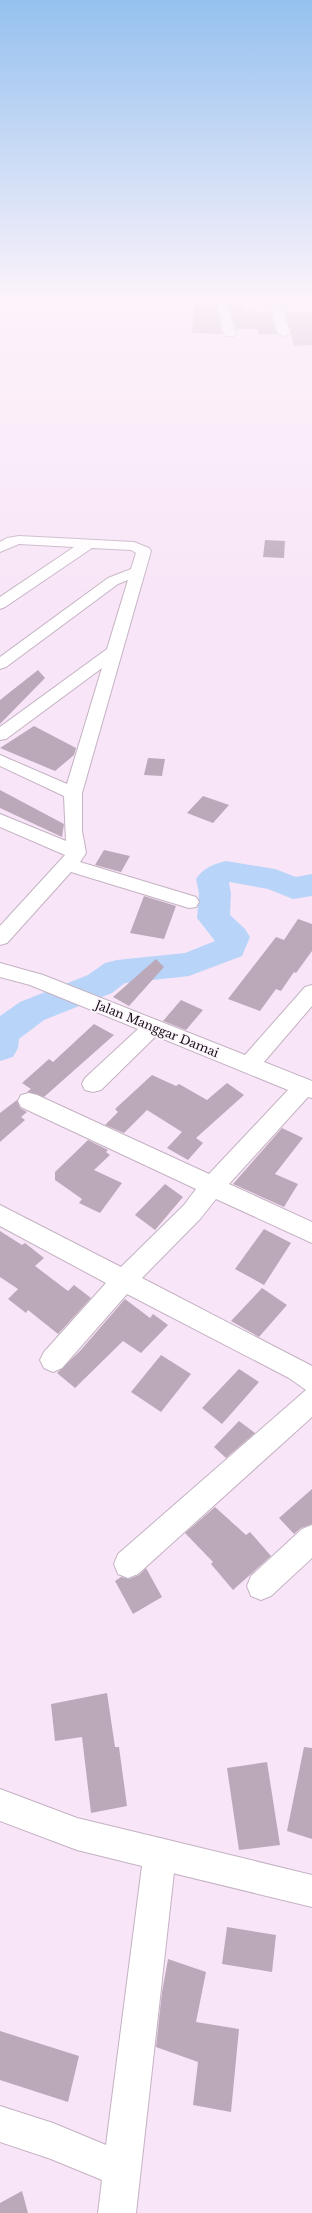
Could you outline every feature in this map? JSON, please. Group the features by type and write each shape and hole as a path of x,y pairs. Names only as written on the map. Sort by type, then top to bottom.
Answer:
{"street":[{"path":"0,548 12,541 19,540 134,546 144,550 73,793 72,859 0,938"},
{"path":"0,604 90,543"},
{"path":"0,664 113,581 137,572"},
{"path":"0,735 115,651"},
{"path":"0,760 73,793"},
{"path":"0,820 72,859 189,902"},
{"name":"Jalan Manggar Damai","path":"0,970 36,980 308,1089"},
{"path":"248,1066 312,992"},
{"path":"93,1084 153,1027"},
{"path":"53,1360 124,1280 192,1212 212,1186 308,1089"},
{"path":"29,1101 125,1148 212,1186 312,1233"},
{"path":"0,1215 298,1370 312,1381"},
{"path":"128,1564 312,1400"},
{"path":"261,1586 312,1539"},
{"path":"0,1805 77,1834 312,1891"},
{"path":"117,2213 120,2170 160,1854"},
{"path":"0,2124 53,2141 120,2170"}],"building":[{"path":"265,540 285,541 284,558 263,557"},
{"path":"38,670 45,678 0,724 0,700"},
{"path":"34,726 76,748 74,755 55,771 0,748"},
{"path":"148,758 165,759 162,776 144,775"},
{"path":"0,790 64,824 62,837 0,808"},
{"path":"203,796 229,805 213,823 187,813"},
{"path":"104,850 130,856 121,872 95,865"},
{"path":"144,896 176,906 164,939 130,933"},
{"path":"298,919 312,924 312,951 296,973 294,972 281,991 276,989 260,1011 228,999 276,937 284,940"},
{"path":"156,959 164,967 129,1006 113,997"},
{"path":"181,1000 203,1010 186,1030 163,1021"},
{"path":"94,1024 114,1035 44,1097 27,1092 31,1089 22,1083 49,1059 53,1062"},
{"path":"152,1075 176,1086 179,1084 207,1100 227,1083 244,1095 196,1138 203,1143 188,1160 167,1148 182,1132 147,1110 124,1133 105,1125 118,1112 115,1109"},
{"path":"17,1100 20,1108 27,1112 21,1117 25,1120 0,1142 0,1113"},
{"path":"282,1128 303,1138 275,1174 298,1184 284,1207 233,1184"},
{"path":"88,1140 108,1150 106,1152 110,1155 94,1170 122,1183 100,1213 79,1203 82,1199 55,1180 55,1172"},
{"path":"165,1184 183,1197 155,1230 135,1215"},
{"path":"264,1229 291,1243 264,1285 235,1269"},
{"path":"0,1231 22,1245 25,1243 44,1258 35,1266 68,1291 74,1285 91,1298 58,1334 28,1310 26,1313 8,1299 18,1289 0,1277"},
{"path":"262,1288 287,1305 259,1337 231,1321"},
{"path":"125,1299 150,1318 153,1314 168,1325 141,1353 123,1341 75,1388 57,1373 80,1351"},
{"path":"161,1355 191,1374 161,1412 131,1392"},
{"path":"239,1369 259,1382 222,1424 202,1408"},
{"path":"239,1421 255,1433 226,1458 214,1447"},
{"path":"312,1489 312,1524 301,1528 294,1534 279,1518"},
{"path":"215,1507 246,1535 250,1532 271,1556 233,1590 211,1564 213,1562 185,1533"},
{"path":"146,1568 162,1597 133,1614 115,1581 121,1577 129,1579 139,1575"},
{"path":"107,1693 115,1747 119,1747 127,1806 91,1813 82,1737 55,1741 51,1704"},
{"path":"304,1747 312,1748 312,1839 287,1831"},
{"path":"267,1762 280,1845 239,1850 227,1768"},
{"path":"227,1927 276,1935 272,1972 222,1964"},
{"path":"168,1959 206,1972 196,2022 239,2029 231,2112 193,2105 198,2062 156,2047 162,1992"},
{"path":"0,2031 79,2056 68,2102 0,2080"},
{"path":"22,2191 28,2213 0,2213 0,2203"}],"waterway":[{"path":"0,1048 2,1033 32,1011 100,984 117,972 189,964 230,948 233,937 213,918 215,893 212,879 226,871 275,880 293,888 312,885"}]}
